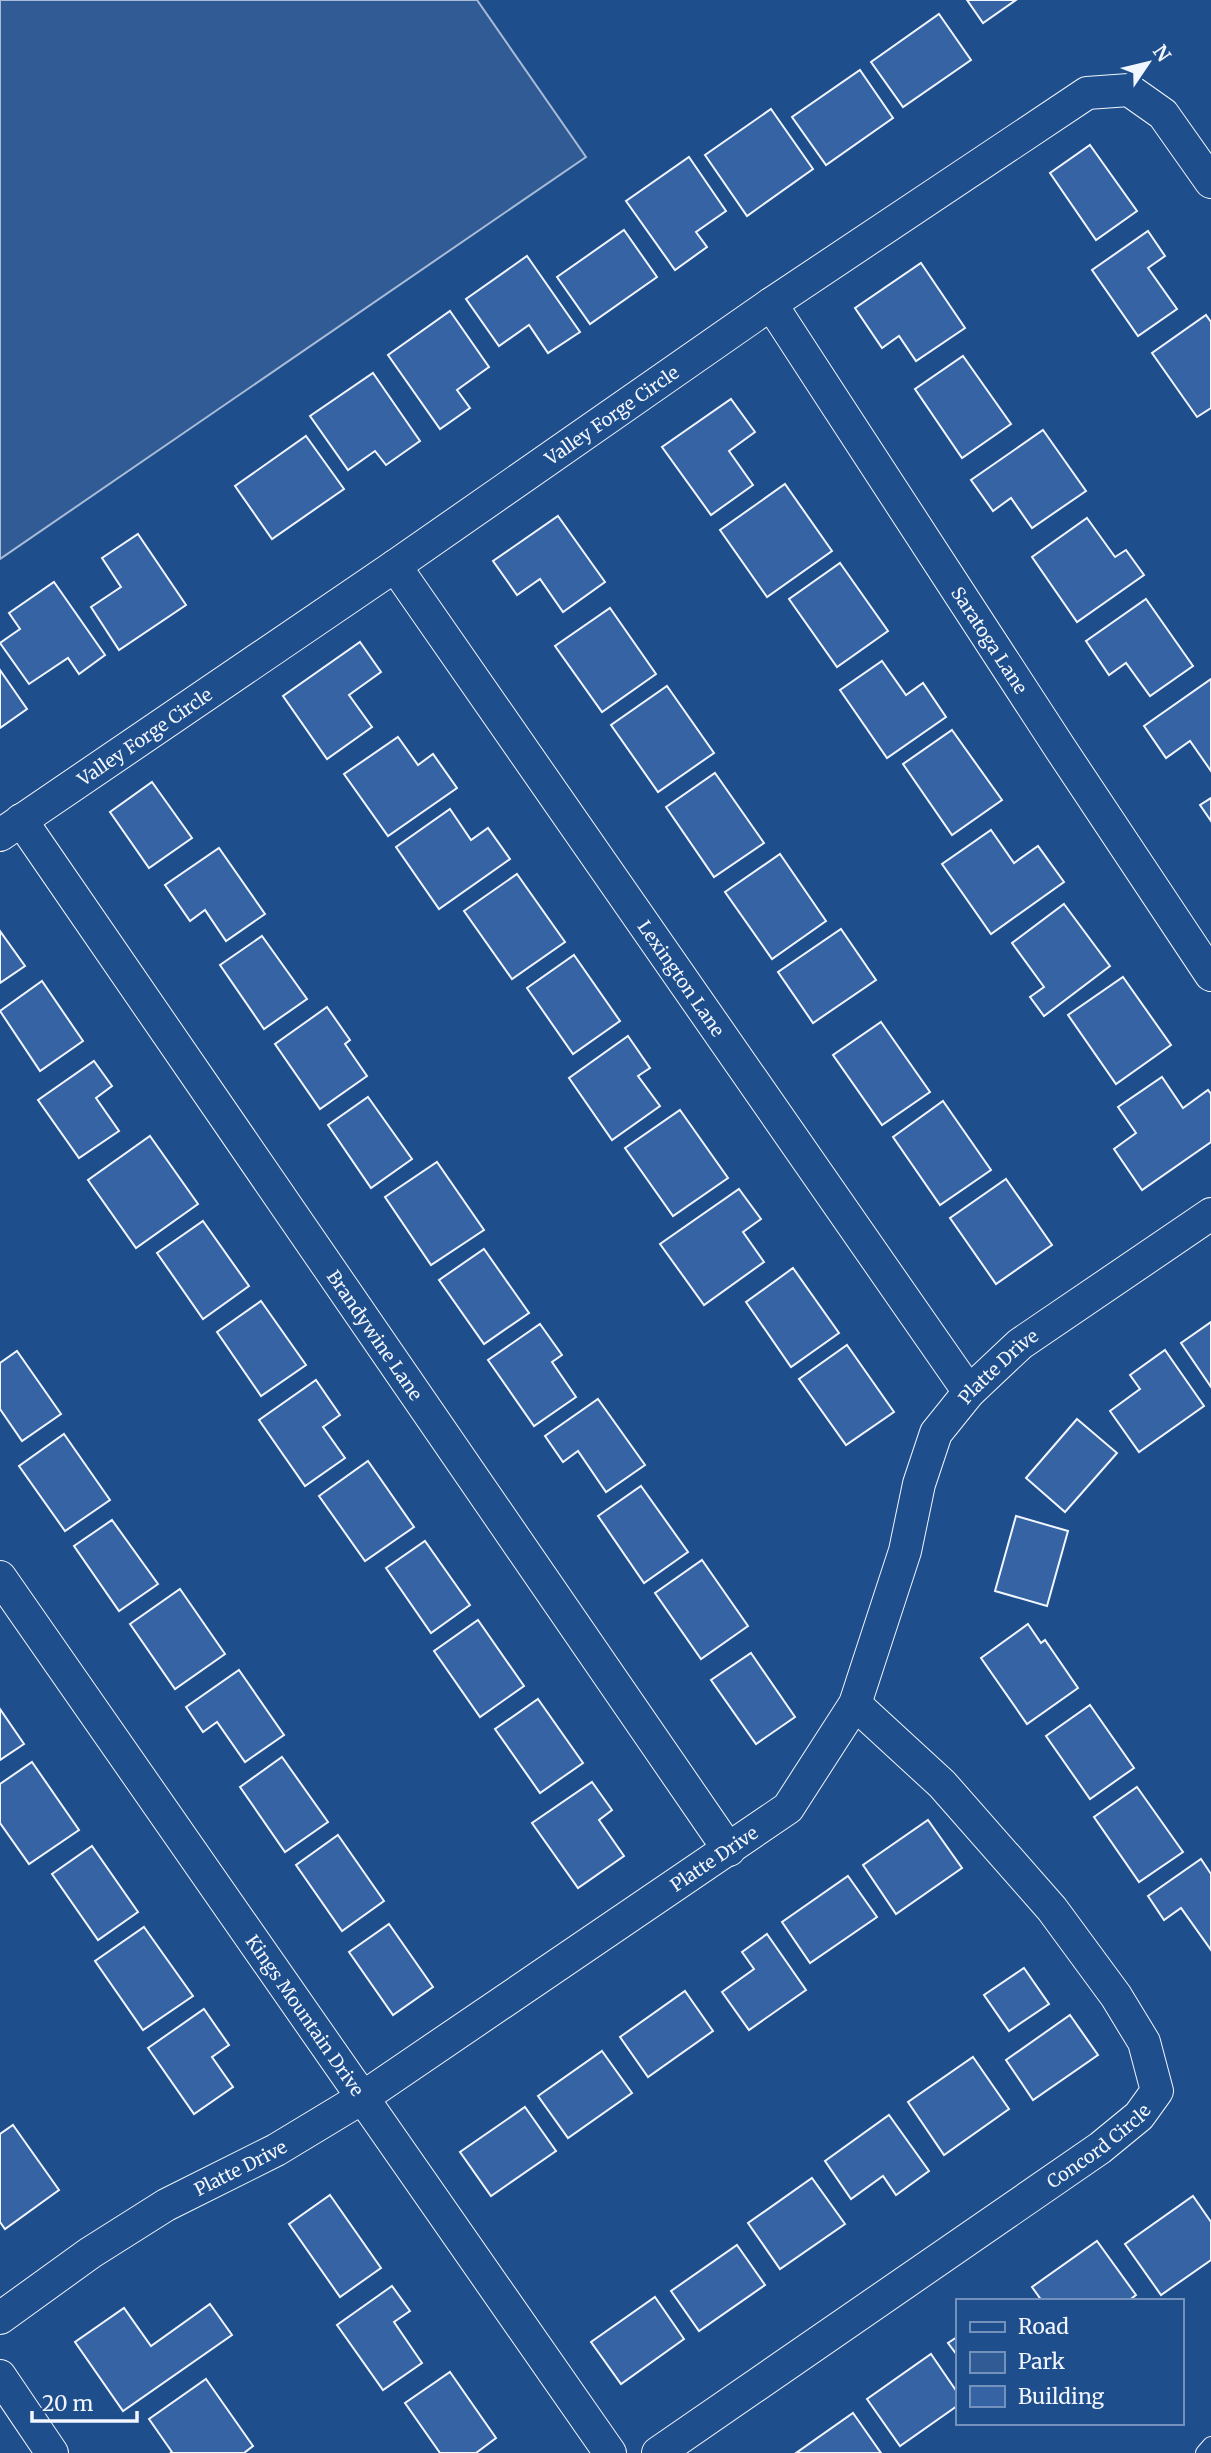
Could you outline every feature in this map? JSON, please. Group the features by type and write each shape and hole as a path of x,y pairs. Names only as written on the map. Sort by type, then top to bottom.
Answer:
{"street":[{"name":"Valley Forge Circle","path":"11,827 395,566 771,304 1087,93 1129,90 1163,114 1211,182"},
{"name":"Saratoga Lane","path":"771,304 1211,975"},
{"name":"Lexington Lane","path":"395,566 969,1392"},
{"name":"Brandywine Lane","path":"11,827 729,1850"},
{"name":"Platte Drive","path":"0,2318 90,2253 166,2205 276,2150 362,2098 788,1808 855,1704 905,1551 919,1484 936,1433 969,1392 1020,1344 1211,1214"},
{"name":"Kings Mountain Drive","path":"0,1577 610,2453"},
{"name":"Concord Circle","path":"659,2453 1100,2148 1139,2116 1157,2091 1144,2042 1116,1996 1052,1909 942,1784 855,1704"},
{"path":"0,2376 52,2453"}],"lane":[{"path":"1204,2453 1211,2445"}],"green space":[{"path":"0,0 477,0 586,157 0,559"}],"building":[{"path":"967,0 1016,0 983,23"},
{"path":"939,14 971,60 903,107 871,62"},
{"path":"860,70 893,118 826,165 792,117"},
{"path":"771,109 813,169 747,216 705,155"},
{"path":"1090,145 1137,211 1096,240 1050,173"},
{"path":"689,157 726,211 696,232 707,247 675,270 626,201"},
{"path":"624,230 657,277 590,324 557,277"},
{"path":"1148,231 1165,256 1148,268 1177,309 1138,336 1092,270"},
{"path":"527,256 580,332 548,353 529,325 499,346 466,299"},
{"path":"921,263 965,328 916,361 899,336 882,348 855,308"},
{"path":"450,311 489,367 457,390 470,408 440,429 388,355"},
{"path":"1206,315 1211,322 1211,408 1197,417 1152,353"},
{"path":"963,356 1011,424 962,458 915,389"},
{"path":"373,373 420,441 386,465 375,451 348,470 310,416"},
{"path":"731,399 755,432 729,451 753,485 711,515 662,447"},
{"path":"1043,430 1086,491 1032,528 1011,498 993,511 971,480"},
{"path":"306,436 344,489 272,539 235,486"},
{"path":"785,484 832,551 767,597 720,530"},
{"path":"558,516 605,582 563,612 540,579 517,595 493,561"},
{"path":"1087,518 1115,557 1126,550 1144,575 1077,622 1032,557"},
{"path":"138,534 186,605 119,650 91,607 121,587 102,558"},
{"path":"840,563 888,631 837,667 789,599"},
{"path":"54,582 105,655 79,674 68,658 29,684 0,643 20,629 9,613"},
{"path":"1146,599 1193,666 1150,696 1126,663 1109,675 1086,641"},
{"path":"610,608 656,674 602,712 555,646"},
{"path":"360,642 381,672 349,695 372,727 327,759 283,696"},
{"path":"882,661 906,695 923,683 946,717 887,758 840,690"},
{"path":"0,670 27,709 0,728"},
{"path":"1211,679 1211,771 1190,741 1166,758 1144,726"},
{"path":"667,686 714,753 658,792 611,725"},
{"path":"952,730 1002,800 952,835 903,764"},
{"path":"398,737 418,765 433,754 457,788 388,836 344,774"},
{"path":"715,773 764,843 714,877 666,807"},
{"path":"152,782 192,838 149,868 110,812"},
{"path":"1211,798 1211,821 1200,805"},
{"path":"450,809 471,840 488,828 510,859 439,909 396,847"},
{"path":"991,830 1014,863 1038,846 1064,882 991,934 942,864"},
{"path":"219,848 265,914 226,941 205,910 190,921 165,885"},
{"path":"780,854 826,921 772,959 725,892"},
{"path":"517,874 565,942 512,979 464,911"},
{"path":"1064,904 1110,966 1044,1016 1030,997 1044,987 1012,943"},
{"path":"841,929 876,980 813,1023 778,972"},
{"path":"0,931 25,966 0,983"},
{"path":"262,936 307,999 264,1029 220,965"},
{"path":"574,955 620,1021 573,1054 527,988"},
{"path":"1123,977 1171,1045 1116,1084 1068,1015"},
{"path":"42,981 83,1041 40,1071 0,1011"},
{"path":"327,1007 350,1040 345,1044 367,1076 320,1109 275,1044"},
{"path":"881,1022 930,1092 882,1125 833,1055"},
{"path":"628,1036 650,1068 638,1076 660,1106 612,1140 569,1078"},
{"path":"94,1061 112,1086 96,1098 119,1131 79,1158 38,1100"},
{"path":"1162,1077 1183,1108 1208,1090 1211,1094 1211,1142 1142,1190 1114,1149 1136,1133 1118,1107"},
{"path":"368,1097 412,1159 371,1188 328,1125"},
{"path":"943,1101 991,1170 940,1205 893,1137"},
{"path":"680,1110 728,1178 673,1216 625,1148"},
{"path":"150,1136 198,1204 136,1248 88,1180"},
{"path":"437,1162 484,1230 431,1265 385,1197"},
{"path":"1006,1179 1052,1245 996,1284 950,1218"},
{"path":"739,1189 761,1219 743,1232 764,1262 704,1305 660,1244"},
{"path":"203,1221 249,1286 203,1319 157,1253"},
{"path":"484,1249 529,1313 484,1344 439,1280"},
{"path":"793,1268 839,1333 791,1367 746,1302"},
{"path":"261,1301 306,1365 261,1396 217,1332"},
{"path":"1211,1322 1211,1387 1181,1343"},
{"path":"540,1324 562,1355 552,1362 576,1397 534,1426 488,1360"},
{"path":"847,1345 894,1412 846,1445 799,1379"},
{"path":"1165,1350 1204,1406 1139,1452 1110,1411 1140,1389 1130,1375"},
{"path":"17,1351 61,1414 22,1441 0,1409 0,1363"},
{"path":"316,1380 340,1415 323,1427 345,1458 305,1486 259,1420"},
{"path":"598,1399 645,1465 606,1492 578,1451 563,1462 545,1436"},
{"path":"1077,1419 1117,1453 1065,1512 1026,1478"},
{"path":"64,1434 110,1500 65,1531 19,1466"},
{"path":"368,1461 414,1527 365,1561 319,1496"},
{"path":"641,1486 688,1552 644,1583 598,1516"},
{"path":"1016,1516 1068,1531 1047,1606 995,1591"},
{"path":"112,1520 158,1584 119,1611 74,1546"},
{"path":"425,1541 470,1605 431,1633 386,1568"},
{"path":"702,1560 748,1626 701,1659 655,1593"},
{"path":"180,1589 225,1654 175,1689 130,1624"},
{"path":"478,1620 524,1686 480,1717 434,1651"},
{"path":"1028,1624 1041,1643 1045,1640 1078,1688 1027,1724 981,1658"},
{"path":"751,1653 795,1717 756,1744 711,1680"},
{"path":"239,1670 284,1735 245,1762 217,1722 203,1732 186,1707"},
{"path":"538,1699 583,1763 540,1793 495,1729"},
{"path":"1090,1705 1134,1768 1090,1799 1046,1736"},
{"path":"0,1709 24,1744 0,1760"},
{"path":"282,1757 328,1822 285,1852 240,1787"},
{"path":"32,1762 79,1830 29,1864 0,1823 0,1784"},
{"path":"592,1782 612,1810 599,1820 624,1856 578,1888 532,1823"},
{"path":"1137,1787 1183,1852 1139,1882 1094,1817"},
{"path":"928,1820 962,1868 896,1914 863,1865"},
{"path":"338,1835 384,1901 342,1931 296,1865"},
{"path":"92,1846 138,1912 98,1940 52,1874"},
{"path":"1201,1859 1211,1874 1211,1950 1181,1908 1164,1920 1148,1896"},
{"path":"848,1876 877,1917 810,1963 782,1922"},
{"path":"389,1924 433,1987 393,2015 349,1952"},
{"path":"144,1927 193,1996 143,2030 95,1961"},
{"path":"767,1934 806,1990 749,2030 722,1992 754,1969 742,1952"},
{"path":"1024,1968 1049,2004 1009,2031 984,1995"},
{"path":"685,1991 713,2031 648,2077 620,2037"},
{"path":"204,2009 229,2045 212,2057 233,2087 194,2114 148,2048"},
{"path":"1070,2015 1098,2055 1033,2100 1006,2060"},
{"path":"602,2051 632,2093 568,2138 538,2096"},
{"path":"973,2057 1009,2109 944,2155 908,2102"},
{"path":"525,2107 556,2151 491,2196 460,2152"},
{"path":"889,2115 929,2171 896,2195 883,2176 851,2199 825,2161"},
{"path":"13,2125 59,2190 5,2229 0,2222 0,2134"},
{"path":"812,2178 845,2224 780,2269 748,2223"},
{"path":"330,2195 381,2268 340,2297 289,2224"},
{"path":"1193,2196 1211,2222 1211,2260 1161,2295 1125,2244"},
{"path":"1097,2241 1136,2295 1131,2299 1041,2299 1032,2287"},
{"path":"737,2245 765,2285 699,2331 671,2291"},
{"path":"392,2286 410,2311 394,2322 422,2363 383,2390 337,2325"},
{"path":"655,2297 684,2339 621,2384 591,2342"},
{"path":"210,2304 232,2335 123,2411 75,2342 124,2308 151,2346"},
{"path":"956,2338 956,2354 948,2343"},
{"path":"931,2354 956,2391 956,2407 900,2446 867,2399"},
{"path":"450,2372 496,2438 476,2453 440,2453 405,2403"},
{"path":"206,2379 253,2446 244,2453 170,2453 172,2452 149,2419"},
{"path":"853,2413 881,2453 796,2453"}]}
